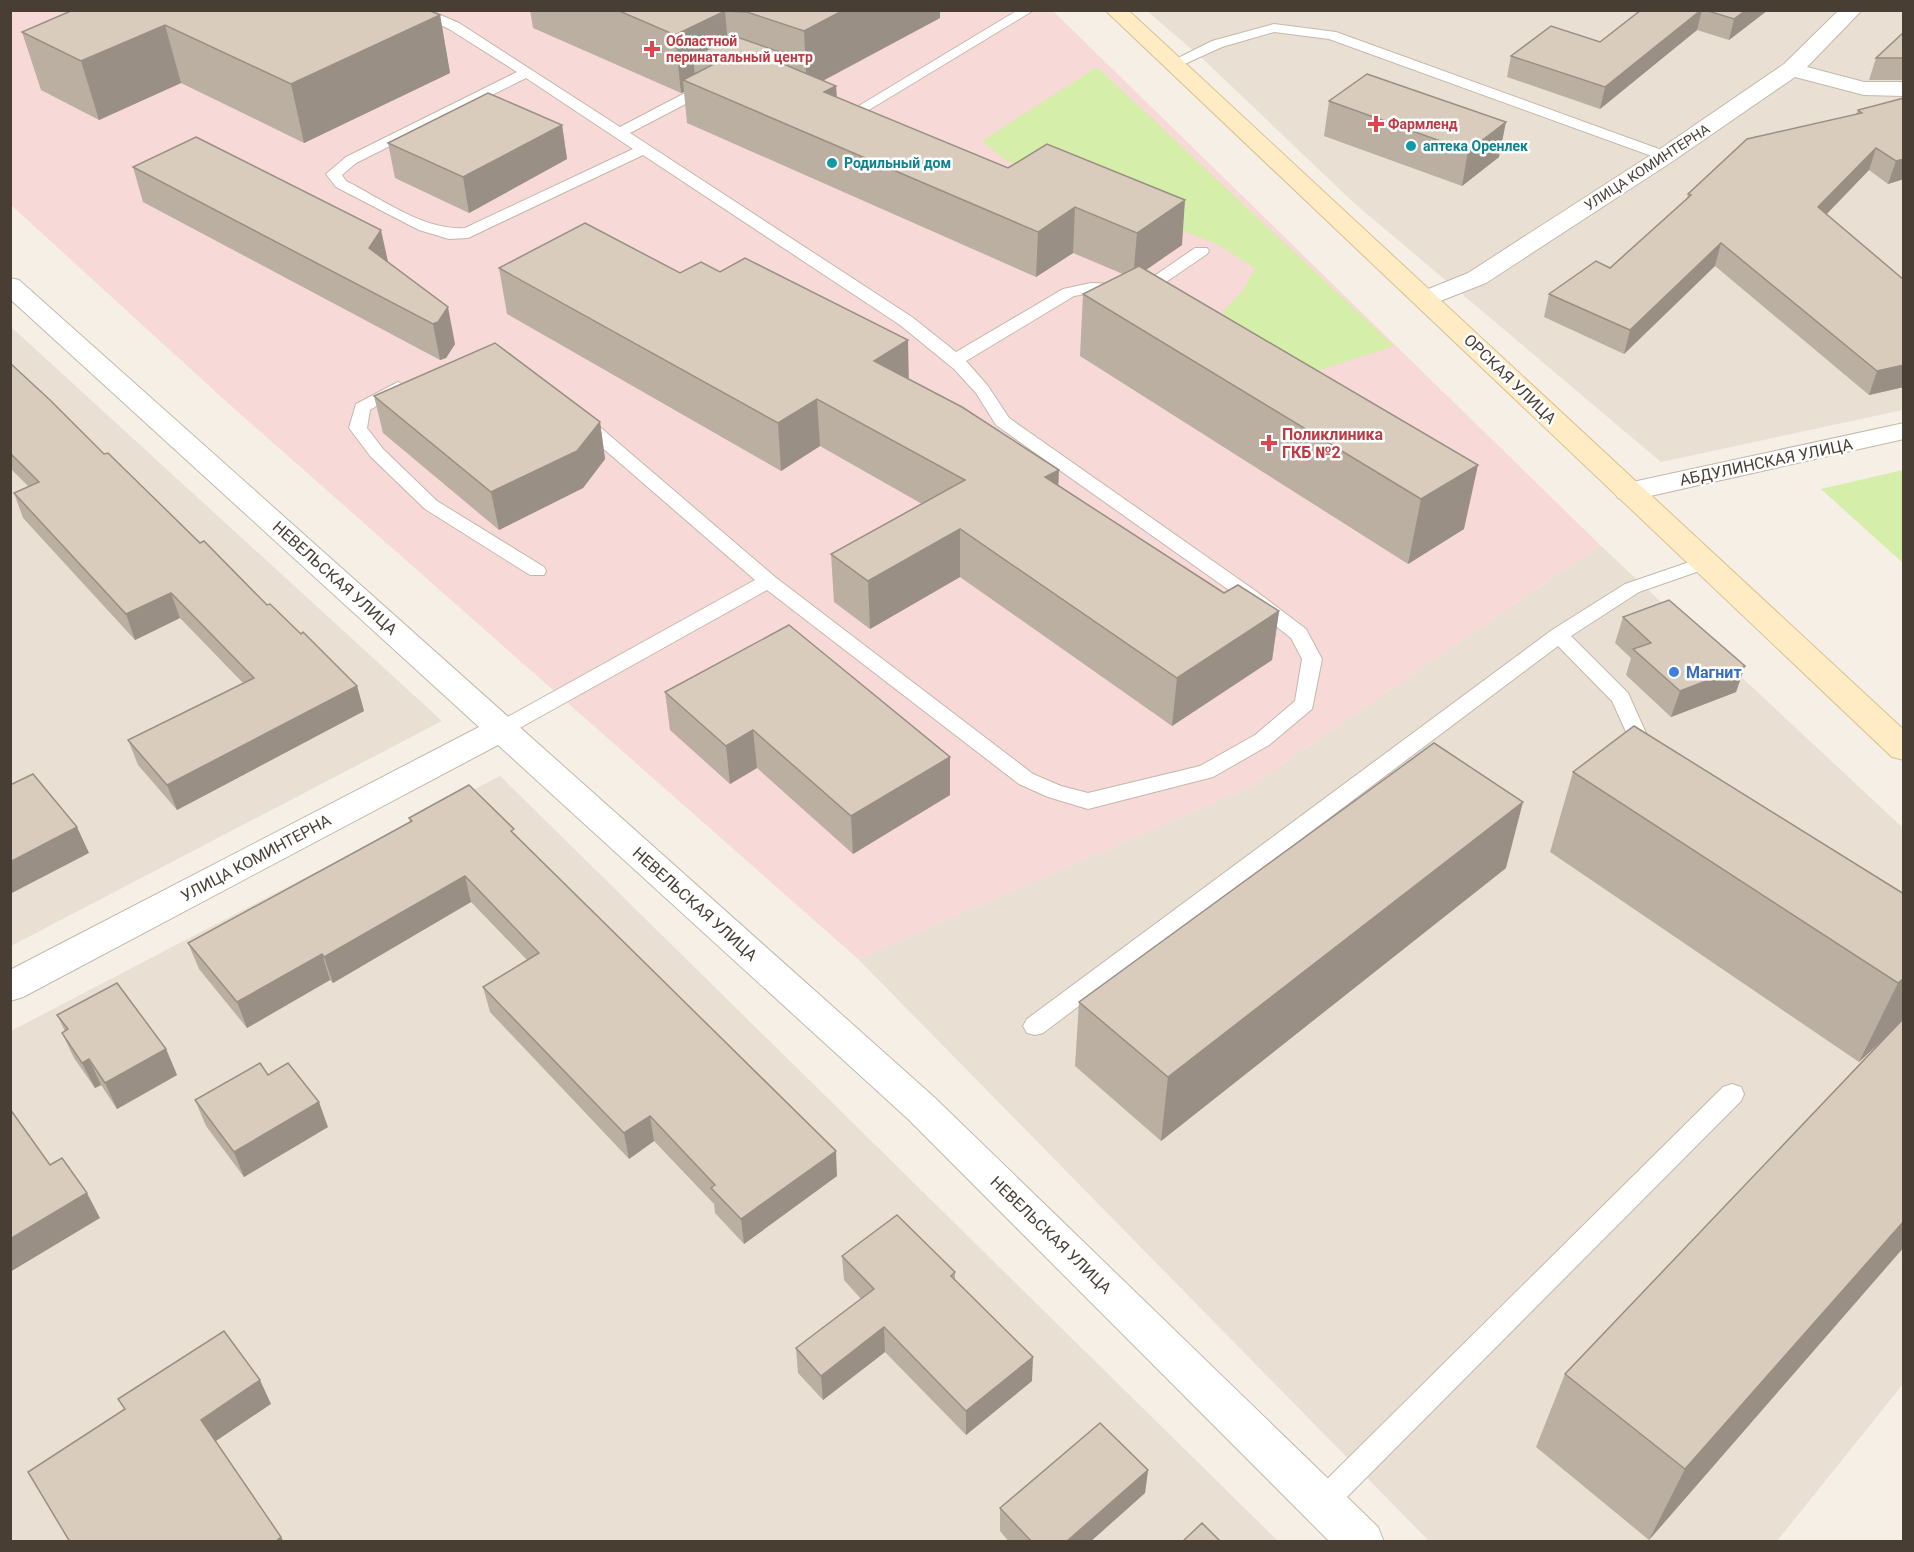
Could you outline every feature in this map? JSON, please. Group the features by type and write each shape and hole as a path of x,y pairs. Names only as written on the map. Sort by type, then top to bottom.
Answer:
{"main road":[{"name":"ОРСКАЯ УЛИЦА","path":"1115,10 1171,65 1425,299 1904,749"}],"street":[{"name":"УЛИЦА КОМИНТЕРНА","path":"1425,299 1477,278 1665,156 1792,69 1852,10"},
{"path":"1792,69 1882,91 1892,92 1904,89"},
{"name":"НЕВЕЛЬСКАЯ УЛИЦА","path":"10,285 921,1108 1324,1501 1362,1542"},
{"name":"АБДУЛИНСКАЯ УЛИЦА","path":"1628,492 1904,431"},
{"name":"УЛИЦА КОМИНТЕРНА","path":"10,987 502,729"}],"lane":[{"path":"992,10 1014,19"},
{"path":"876,122 849,111 1028,10"},
{"path":"417,11 454,26 528,72 906,321 957,359 987,393 1002,421 1250,596 1299,634 1312,659 1305,704 1262,740 1206,772 1088,801 1055,792 1026,779 768,581 566,408"},
{"path":"1171,65 1217,44 1274,28 1331,35 1665,156"},
{"path":"528,72 351,160 334,174 341,184 425,227 448,234 468,232 644,149"},
{"path":"619,133 720,80"},
{"path":"957,359 1069,292 1091,288 1119,291 1144,290 1201,251"},
{"path":"416,380 387,392 362,408 358,428 377,453 431,506 537,571"},
{"path":"1035,1026 1559,635 1632,588 1704,563"},
{"path":"502,729 768,581"},
{"path":"1559,635 1621,698 1653,771"},
{"path":"1324,1501 1732,1094"}],"shaded area":[{"path":"10,11 1053,11 1600,545 1249,787 858,959 229,404 11,205"},
{"path":"1147,11 1903,11 1903,410 1661,462 1354,203 1203,59"},
{"path":"10,326 442,721 11,946 10,946"},
{"path":"1600,545 1903,828 1903,1384 1777,1541 1429,1541 858,959 1249,787"},
{"path":"500,776 1278,1541 11,1542 11,1031"}],"green space":[{"path":"1097,67 1394,346 1320,370 1259,366 1226,336 1223,311 1244,289 1255,268 1217,244 1146,217 1037,167 1008,162 982,141"},
{"path":"1904,470 1903,563 1821,489"}],"building":[{"path":"73,10 428,10 440,15 291,84 165,25 81,61 22,32"},
{"path":"617,10 844,10 804,31 747,12 725,11 675,35"},
{"path":"1641,10 1701,10 1605,87 1511,56 1551,26 1600,42"},
{"path":"1705,10 1746,10 1734,19"},
{"path":"1904,32 1904,58 1876,58"},
{"path":"730,38 740,38 788,55 776,61 836,86 824,92 1008,168 1047,144 1185,200 1137,233 1075,207 1038,232 683,80 712,65 693,57"},
{"path":"1367,74 1506,122 1468,151 1329,101"},
{"path":"488,93 562,125 463,177 388,143"},
{"path":"1904,98 1904,159 1896,161 1876,148 1818,207 1904,280 1904,365 1877,371 1721,243 1630,330 1549,294 1596,261 1610,268 1691,195 1688,194 1747,139 1862,113 1858,110"},
{"path":"196,137 381,230 369,248 448,307 438,322 433,324 133,167"},
{"path":"585,223 680,273 701,262 720,272 745,258 908,340 874,361 962,407 1059,470 1045,477 1224,593 1238,585 1279,611 1177,678 960,529 868,581 831,554 965,480 817,399 778,423 499,268"},
{"path":"1139,266 1478,465 1421,499 1083,294"},
{"path":"495,343 600,422 577,451 491,492 374,396"},
{"path":"10,363 104,454 108,453 200,543 204,541 267,605 270,604 301,634 303,632 357,686 167,785 128,740 254,678 171,593 126,614 14,493 39,482 10,453"},
{"path":"1669,600 1745,666 1680,691 1633,649 1651,643 1623,617"},
{"path":"789,625 950,757 851,816 753,730 726,746 665,692"},
{"path":"1634,726 1904,894 1904,978 1898,983 1573,772"},
{"path":"1434,743 1523,802 1168,1077 1079,1002"},
{"path":"33,774 77,827 10,862 10,785"},
{"path":"469,785 514,829 511,831 836,1151 741,1219 711,1188 715,1185 650,1116 624,1133 483,987 539,953 465,876 324,957 322,954 237,1002 188,943 412,821 409,818"},
{"path":"117,983 166,1049 105,1083 89,1059 82,1063 62,1033 68,1029 57,1015"},
{"path":"1904,1018 1904,1221 1685,1469 1565,1374"},
{"path":"260,1063 268,1075 288,1063 319,1102 234,1152 195,1100"},
{"path":"10,1109 50,1165 62,1158 87,1193 10,1239"},
{"path":"897,1215 955,1272 951,1276 1033,1357 966,1411 884,1327 821,1376 796,1348 874,1289 842,1256"},
{"path":"224,1331 260,1380 201,1420 281,1537 275,1542 70,1542 28,1472 125,1409 118,1399"},
{"path":"1100,1423 1148,1470 1066,1542 1032,1542 1000,1508"},
{"path":"1202,1523 1221,1542 1182,1542"}],"place":[{"name":"Областной перинатальный центр","path":"652,49"},
{"name":"Фармленд","path":"1376,124"},
{"name":"аптека Оренлек","path":"1411,146"},
{"name":"Родильный дом","path":"832,163"},
{"name":"Поликлиника ГКБ №2","path":"1269,443"},
{"name":"Магнит","path":"1674,672"}]}
